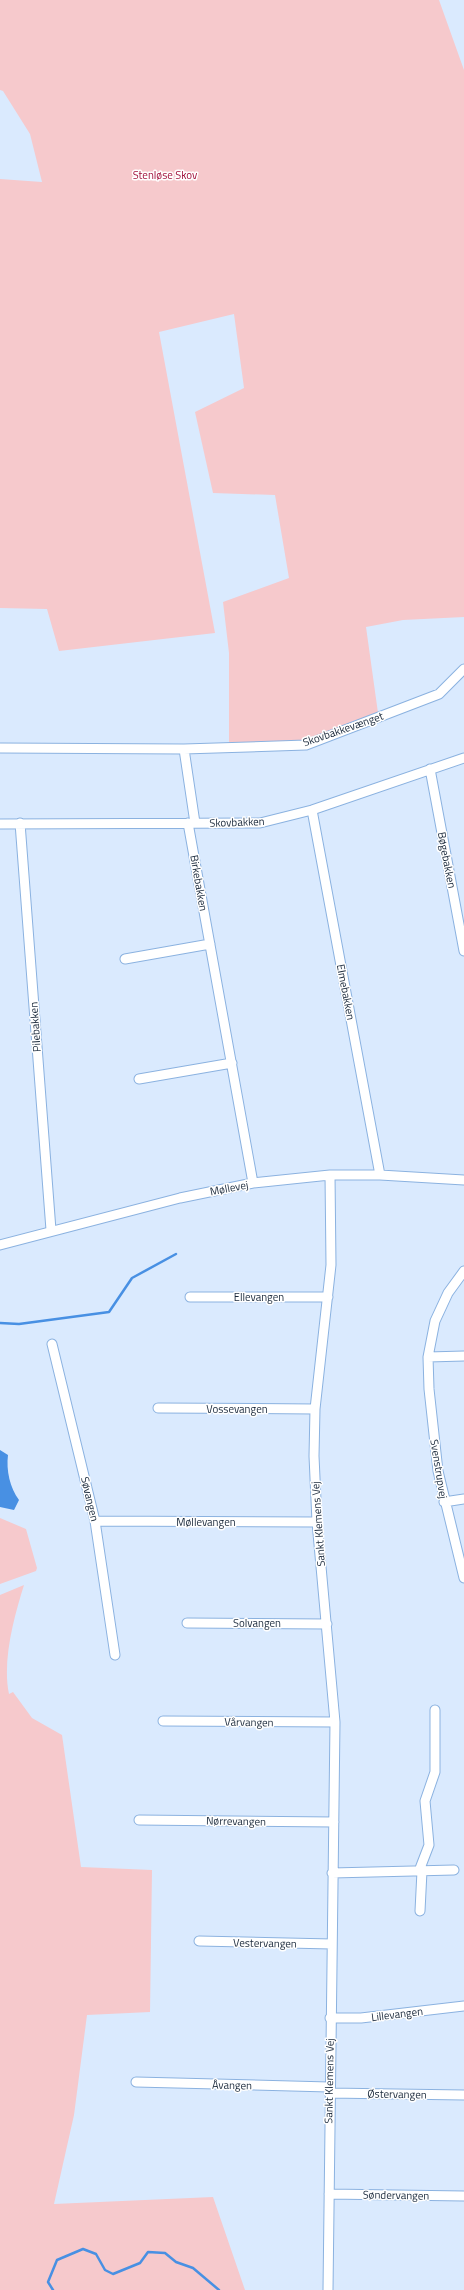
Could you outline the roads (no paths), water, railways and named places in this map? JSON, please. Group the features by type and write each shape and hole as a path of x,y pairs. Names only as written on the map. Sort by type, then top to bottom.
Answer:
{"street":[{"name":"Skovbakkevænget","path":"0,748 184,748 306,745 439,694 464,669"},
{"path":"184,748 192,823"},
{"name":"Skovbakken","path":"0,824 260,823 312,810 464,758"},
{"name":"Bøgebakken","path":"430,770 464,951"},
{"name":"Elmebakken","path":"312,810 380,1175"},
{"name":"Pilebakken","path":"20,823 51,1230"},
{"name":"Birkebakken","path":"192,823 210,944 253,1183"},
{"path":"125,959 210,944"},
{"path":"139,1080 232,1064"},
{"name":"Møllevej","path":"0,1245 51,1230 180,1198 253,1183 330,1175 380,1175 464,1180"},
{"name":"Sankt Klemens Vej","path":"328,2290 329,2090 335,1722 317,1522 314,1456 315,1409 331,1265 330,1175"},
{"name":"Svenstrupvej","path":"464,1270 448,1293 435,1321 428,1357 429,1389 438,1471 444,1502 464,1578"},
{"name":"Ellevangen","path":"190,1297 328,1297"},
{"name":"Søvangen","path":"52,1344 95,1521 115,1655"},
{"path":"428,1357 464,1356"},
{"name":"Vossevangen","path":"158,1408 315,1409"},
{"path":"444,1502 464,1499"},
{"name":"Møllevangen","path":"95,1521 317,1522"},
{"name":"Solvangen","path":"187,1623 327,1624"},
{"path":"420,1911 421,1871 429,1845 425,1801 435,1772 434,1710"},
{"name":"Vårvangen","path":"164,1721 335,1722"},
{"name":"Nørrevangen","path":"139,1820 334,1822"},
{"path":"332,1873 454,1870"},
{"name":"Vestervangen","path":"199,1941 332,1944"},
{"name":"Lillevangen","path":"330,2018 361,2018 464,2006"},
{"name":"Åvangen","path":"136,2082 329,2090"},
{"name":"Østervangen","path":"329,2090 464,2095"},
{"name":"Søndervangen","path":"329,2194 464,2196"}],"water":[{"path":"0,1450 8,1455 9,1479 19,1500 14,1510 0,1507"}],"waterway":[{"path":"0,1323 19,1324 109,1312 132,1278 176,1254"},
{"path":"53,2290 48,2282 57,2260 83,2249 96,2254 105,2270 113,2274 140,2263 148,2252 165,2253 176,2262 193,2268 219,2290"}],"park label":[{"name":"Stenløse Skov","path":"165,175"}]}
